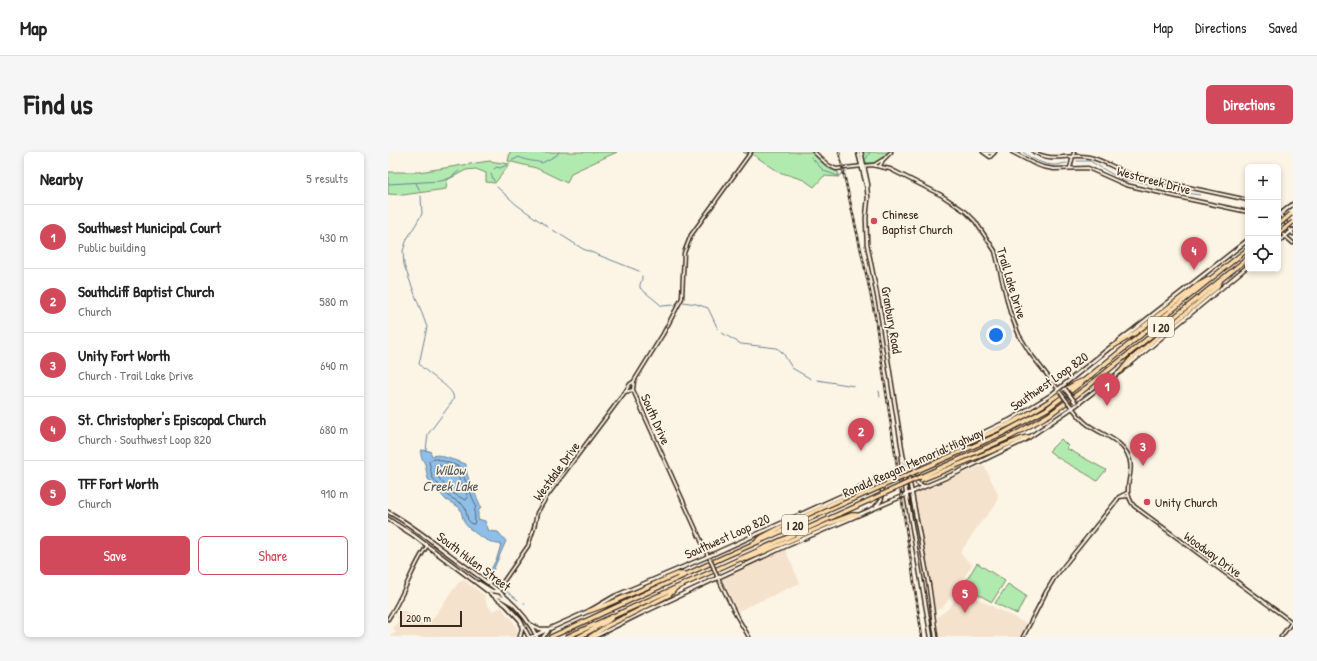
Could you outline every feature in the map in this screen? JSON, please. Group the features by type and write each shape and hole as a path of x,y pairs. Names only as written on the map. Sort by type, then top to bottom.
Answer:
{"highway":[{"path":"1281,222 1292,213"},
{"path":"1281,232 1293,222"},
{"name":"Ronald Reagan Memorial Highway","path":"551,637 866,493 992,438 1026,421 1056,402 1086,379 1245,251"},
{"name":"Ronald Reagan Memorial Highway","path":"567,637 914,480 920,479 1021,432 1049,415 1080,392 1245,260"},
{"path":"1112,346 1135,333 1204,280 1212,278"},
{"path":"1121,371 1137,354 1216,288 1221,279"},
{"path":"965,442 989,434 1010,424 1055,398 1076,383 1086,379"},
{"path":"920,479 1028,437"},
{"path":"752,545 762,537 862,490 867,486"},
{"path":"738,559 747,560 828,524 852,515 857,515"},
{"path":"589,611 677,574 688,574"},
{"path":"590,637 602,629 669,595 678,587"},
{"path":"579,637 616,615"}],"main road":[{"name":"Granbury Road","path":"860,152 865,185 867,188 867,244 880,310 903,456 907,468 929,586 936,637"},
{"path":"1281,213 1293,204"},
{"path":"1281,240 1292,232"},
{"name":"Southwest Loop 820","path":"530,637 536,636 589,611 593,607 628,590 709,558 795,516 924,461 1017,416 1059,390 1112,346 1245,242"},
{"path":"594,637 718,577 1025,440 1080,403 1157,343 1245,269"},
{"path":"1070,380 1065,389 1075,402 1080,403"},
{"name":"Granbury Road","path":"903,456 902,470 931,637"},
{"path":"924,461 916,466 913,472 916,482 924,486"},
{"path":"872,484 879,486 883,495 881,501 874,508"},
{"name":"South Hulen Street","path":"388,512 411,526 496,593 515,605 530,623 536,636"},
{"name":"South Hulen Street","path":"388,518 476,583 481,584 496,593 520,620 530,637"},
{"path":"520,620 522,629 520,637"},
{"path":"530,623 540,629 550,629"},
{"path":"543,637 550,629"}],"street":[{"name":"South Drive","path":"749,637 736,615 709,558 633,390 634,381 663,334 682,298 684,253 687,242 751,152"},
{"name":"Trail Lake Drive","path":"814,152 827,164 834,168 841,169 863,166 880,166 890,169 941,195 966,212 975,221 995,251 1010,312 1019,335 1030,353 1085,423 1118,442 1126,451 1131,467 1128,495"},
{"path":"872,166 883,160 891,152"},
{"path":"984,153 995,152"},
{"path":"984,153 990,158 995,152"},
{"name":"Westcreek Drive","path":"1012,152 1040,166 1054,169 1081,167 1091,168 1126,185 1245,211"},
{"name":"Westcreek Drive","path":"1034,152 1051,158 1073,156 1095,158 1132,175 1245,199"},
{"path":"1070,168 1074,152"},
{"path":"880,166 883,160"},
{"path":"1281,217 1292,232"},
{"path":"1281,233 1293,243"},
{"name":"Westdale Drive","path":"496,593 528,546 538,513 547,496 630,384 634,381"},
{"path":"625,392 633,390"},
{"path":"1023,637 1052,582 1119,496 1128,495"},
{"name":"Woodway Drive","path":"1128,495 1130,500 1138,509 1293,622"},
{"path":"388,619 399,602 417,562 427,546"},
{"path":"496,593 497,589 501,586"},
{"path":"1281,637 1293,622"}],"shaded area":[{"path":"984,465 998,494 996,505 981,522 960,553 972,565 943,607 935,611 913,494"},
{"path":"785,549 800,583 738,611 722,579"},
{"path":"464,580 484,595 487,605 493,611 502,607 517,628 518,635 515,637 388,637 396,632 393,628 398,621 398,614 402,611 406,611 425,625 428,625 459,582"},
{"path":"962,591 1027,624 1020,637 939,637 937,617 948,609"}],"green space":[{"path":"510,152 617,152 571,173 567,183 536,168 508,161"},
{"path":"749,152 811,152 828,168 838,172 839,177 824,176 814,187 804,180 779,172"},
{"path":"862,152 890,152 882,159 869,163 865,162"},
{"path":"489,161 510,164 495,183 486,182 486,173 476,169 466,170 447,180 446,189 403,195 388,194 388,172 419,172"},
{"path":"1061,439 1068,446 1066,448 1106,470 1097,481 1049,451"},
{"path":"977,563 1005,581 992,602 963,586"},
{"path":"1008,584 1026,596 1017,614 995,603"}],"water":[{"name":"Willow Creek Lake","path":"421,450 430,451 432,456 438,455 466,464 469,480 481,507 478,512 478,519 485,521 489,531 498,532 506,541 491,575 492,578 500,584 499,585 496,584 497,586 489,579 488,575 497,558 501,544 492,543 475,533 466,525 459,507 446,500 428,479 425,464 421,456"}],"waterway":[{"path":"511,161 519,157 525,160 542,163 557,155 559,152"},
{"path":"866,159 870,152"},
{"path":"1023,152 1042,163 1055,165 1067,163"},
{"path":"811,157 824,171 838,176 846,172"},
{"path":"1077,161 1090,161 1124,180 1137,181 1179,192 1200,195"},
{"path":"494,169 507,165"},
{"path":"388,184 441,181 450,178 459,171"},
{"path":"491,174 494,181"},
{"path":"416,183 420,191"},
{"path":"497,187 517,205 548,227"},
{"path":"421,196 422,214 407,239 403,251 404,265 427,327 419,364 451,391 453,395 452,402 428,434 426,450"},
{"path":"553,230 583,249 639,271"},
{"path":"642,276 640,288 662,306 674,305 678,302"},
{"path":"683,302 708,308 718,329"},
{"path":"722,333 741,344 777,348 783,353 792,368 811,379"},
{"path":"817,380 854,386"},
{"path":"879,391 880,397"},
{"path":"502,588 518,600"}],"railway":[{"path":"839,152 875,316 922,637"}],"place":[{"name":"Chinese Baptist Church","path":"874,221"},
{"name":"St. Christopher's Episcopal Church","path":"1194,270"},
{"name":"Southwest Municipal Court","path":"1107,406"},
{"name":"Southcliff Baptist Church","path":"861,451"},
{"name":"Unity Fort Worth","path":"1143,466"},
{"name":"Unity Church","path":"1147,502"},
{"name":"TFF Fort Worth","path":"965,613"}]}
